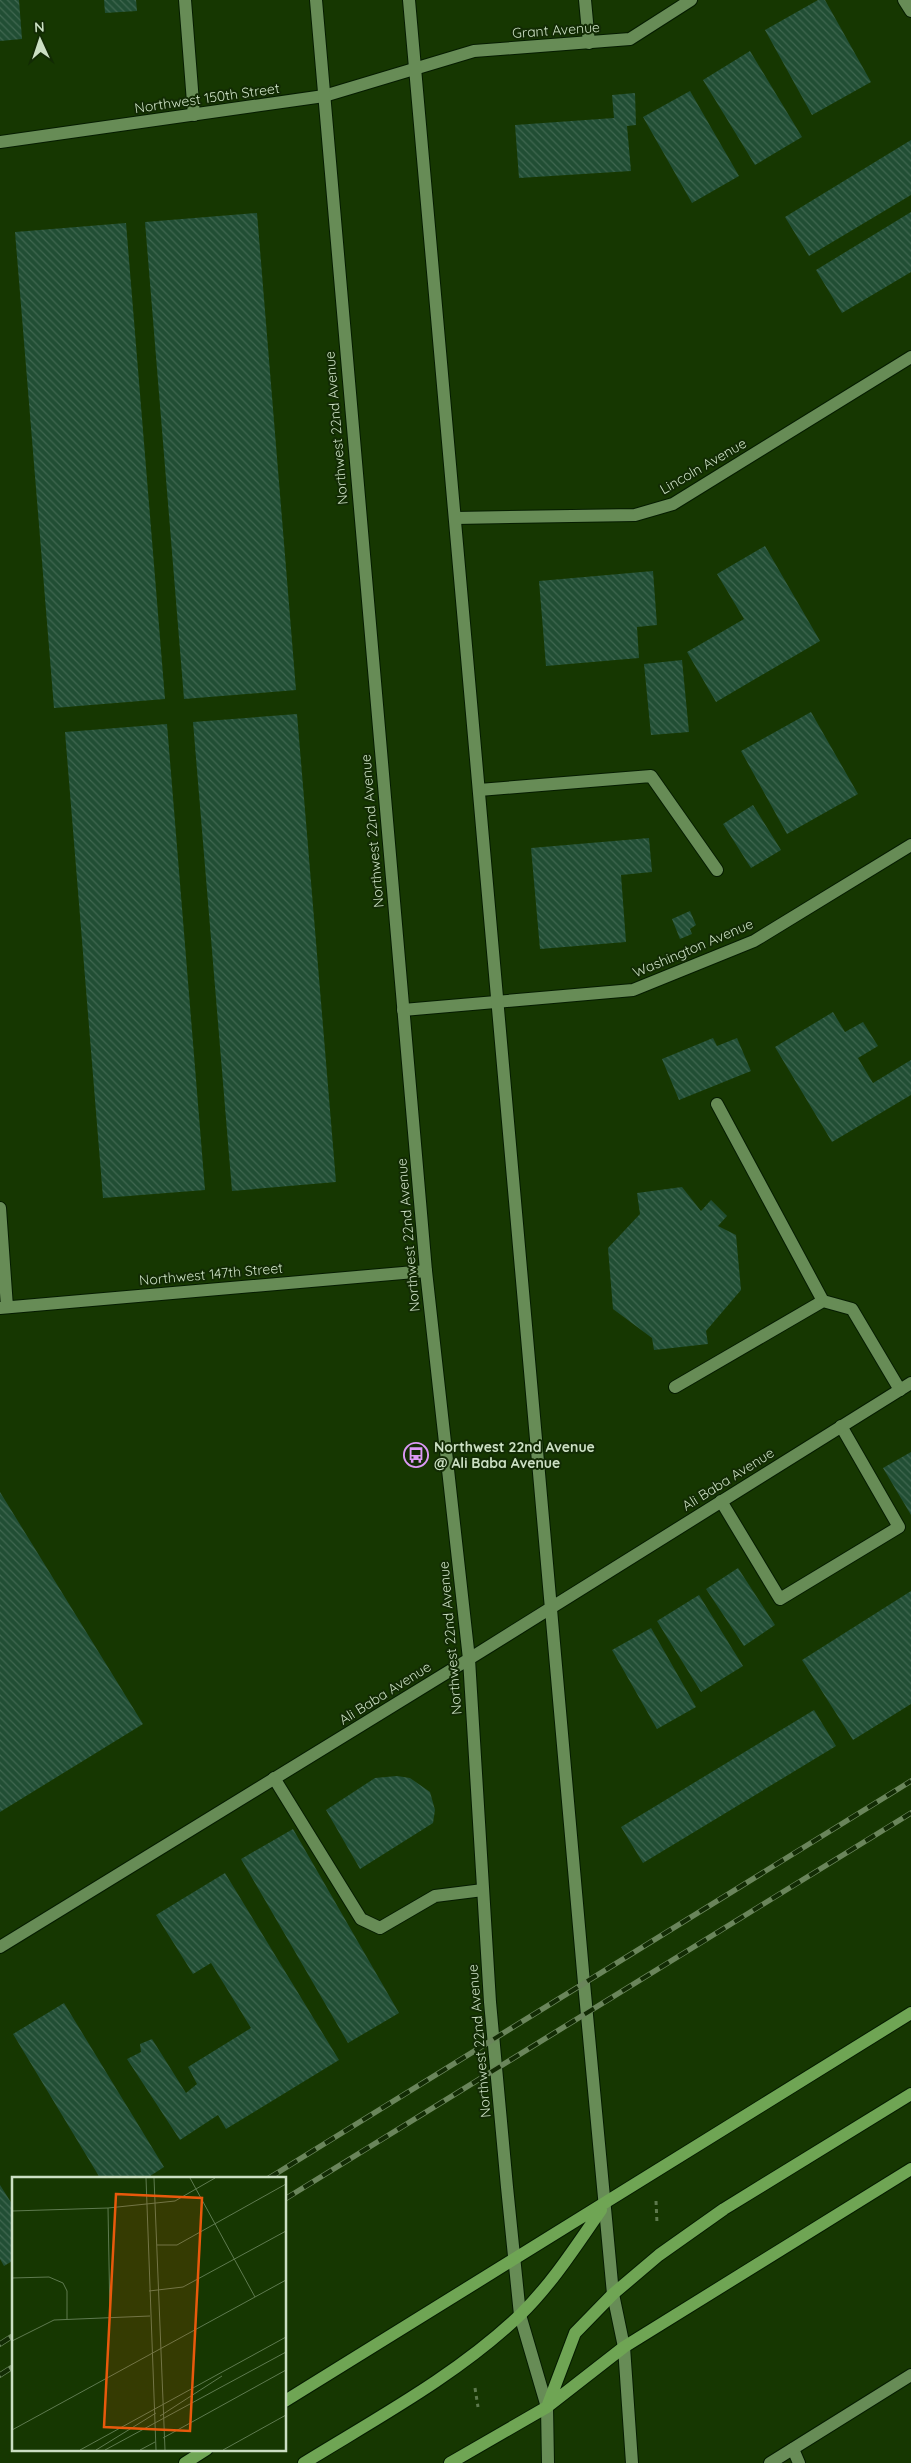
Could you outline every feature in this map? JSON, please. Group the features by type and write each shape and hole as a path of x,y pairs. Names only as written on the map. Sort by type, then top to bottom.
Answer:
{"main road":[{"path":"184,0 194,115"},
{"name":"Northwest 22nd Avenue","path":"316,0 426,1271 469,1659 490,2002 520,2315 547,2407 548,2463"},
{"path":"409,0 604,2205 613,2294 624,2347 632,2463"},
{"path":"585,0 589,43"},
{"name":"Grant Avenue","path":"416,70 474,51 630,39 691,0"},
{"path":"904,0 911,11"},
{"name":"Northwest 150th Street","path":"0,142 324,96 416,70"},
{"name":"Lincoln Avenue","path":"455,518 635,515 672,504 911,357"},
{"path":"479,790 651,776 717,870"},
{"name":"Washington Avenue","path":"403,1010 633,990 754,941 911,845"},
{"path":"717,1104 823,1301"},
{"path":"0,1208 4,1308"},
{"name":"Northwest 147th Street","path":"4,1308 426,1271"},
{"path":"675,1387 823,1301 852,1309 906,1386"},
{"name":"Ali Baba Avenue","path":"0,1947 469,1659 906,1386"},
{"path":"721,1501 780,1599 899,1528 842,1426"},
{"path":"274,1778 361,1919 380,1928 435,1896 483,1890"},
{"path":"286,2400 515,2261 911,2013"},
{"path":"547,2407 575,2333 613,2294 659,2255 724,2209 911,2094"},
{"path":"450,2463 547,2407 624,2347 911,2169"},
{"path":"304,2463 411,2396 472,2355 520,2315 559,2270 604,2205"},
{"path":"770,2463 911,2375"},
{"path":"793,2449 799,2463"},
{"path":"185,2463 205,2450"}],"path":[{"path":"656,2197 657,2226"},
{"path":"475,2385 478,2407"}],"building":[{"path":"0,0 19,0 22,39 0,41"},
{"path":"104,0 136,0 137,11 105,13"},
{"path":"818,0 825,0 871,82 812,115 765,30"},
{"path":"750,51 802,137 755,165 703,80"},
{"path":"690,91 739,176 692,203 643,117"},
{"path":"635,93 636,125 627,126 631,171 519,178 515,125 614,118 612,95"},
{"path":"911,140 911,195 809,256 785,217"},
{"path":"911,212 911,272 842,313 816,270"},
{"path":"257,213 296,690 184,699 145,222"},
{"path":"126,223 165,699 54,708 15,232"},
{"path":"765,546 820,641 716,702 687,652 744,619 717,574"},
{"path":"653,571 657,625 637,627 639,658 546,666 539,581"},
{"path":"682,660 689,732 651,735 644,664"},
{"path":"811,712 858,794 787,834 741,751"},
{"path":"297,714 336,1182 232,1191 193,722"},
{"path":"167,724 205,1190 103,1198 65,732"},
{"path":"753,805 781,850 751,868 723,824"},
{"path":"649,838 652,872 621,875 626,942 540,949 531,848"},
{"path":"690,911 696,925 690,929 692,934 680,939 672,919"},
{"path":"833,1012 845,1032 863,1022 878,1046 858,1058 873,1083 911,1060 911,1095 832,1142 775,1047"},
{"path":"713,1038 717,1046 737,1038 751,1071 679,1100 662,1059"},
{"path":"682,1187 701,1211 711,1200 727,1216 718,1226 736,1235 741,1290 706,1331 708,1344 654,1350 652,1338 613,1309 608,1248 640,1214 637,1193"},
{"path":"911,1452 911,1515 883,1468"},
{"path":"0,1492 143,1724 0,1812"},
{"path":"738,1568 775,1625 744,1646 706,1589"},
{"path":"911,1591 911,1704 853,1740 802,1660"},
{"path":"699,1595 743,1666 701,1692 657,1621"},
{"path":"651,1628 696,1707 657,1729 612,1650"},
{"path":"814,1710 836,1746 643,1863 621,1827"},
{"path":"397,1776 410,1778 430,1792 435,1810 433,1823 360,1869 326,1810 375,1778"},
{"path":"293,1829 399,2013 348,2043 241,1859"},
{"path":"225,1873 339,2060 226,2129 218,2115 180,2140 127,2059 141,2052 140,2044 152,2039 186,2093 197,2084 188,2067 251,2028 211,1963 193,1974 156,1915"},
{"path":"64,2003 164,2167 149,2177 99,2177 13,2034"},
{"path":"0,2185 12,2204 12,2261 4,2266 0,2259"}],"railway":[{"path":"271,2177 911,1781"},
{"path":"286,2198 911,1813"},
{"path":"0,2344 12,2336"},
{"path":"0,2375 12,2367"}],"place":[{"name":"Northwest 22nd Avenue @ Ali Baba Avenue","path":"416,1455"}]}
